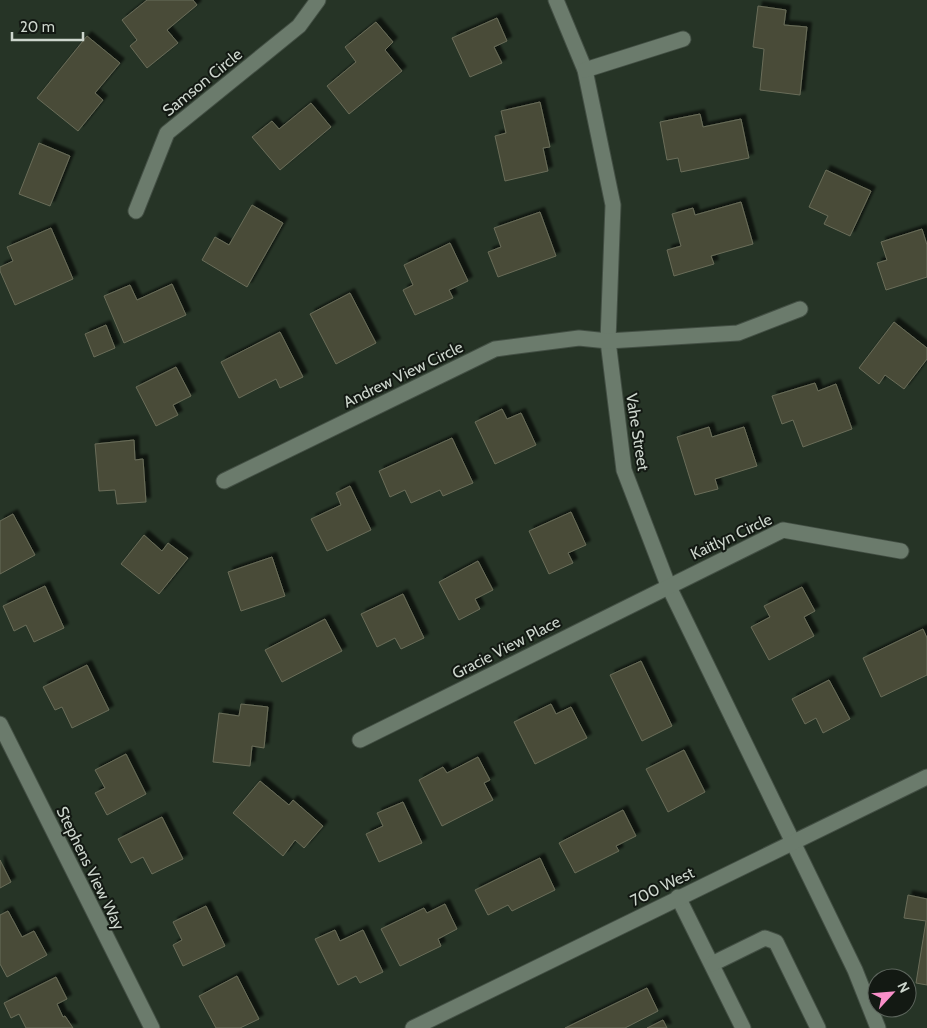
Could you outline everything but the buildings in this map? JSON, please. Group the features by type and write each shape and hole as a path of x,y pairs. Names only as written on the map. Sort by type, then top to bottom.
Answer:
{"street":[{"name":"Samson Circle","path":"136,211 167,133 299,26 318,0"},
{"name":"Vahe Street","path":"556,0 585,70 614,204 608,342 624,470 668,586 855,970 878,1028"},
{"path":"585,70 683,39"},
{"name":"Andrew View Circle","path":"224,481 495,349 579,338 608,342 738,333 800,309"},
{"name":"Kaitlyn Circle","path":"668,586 783,530 900,551"},
{"name":"Gracie View Place","path":"360,740 668,586"},
{"name":"Stephens View Way","path":"0,724 152,1028"},
{"name":"700 West","path":"413,1028 927,777"},
{"path":"678,897 743,1028"},
{"path":"712,964 765,938 776,942 818,1028"}]}
